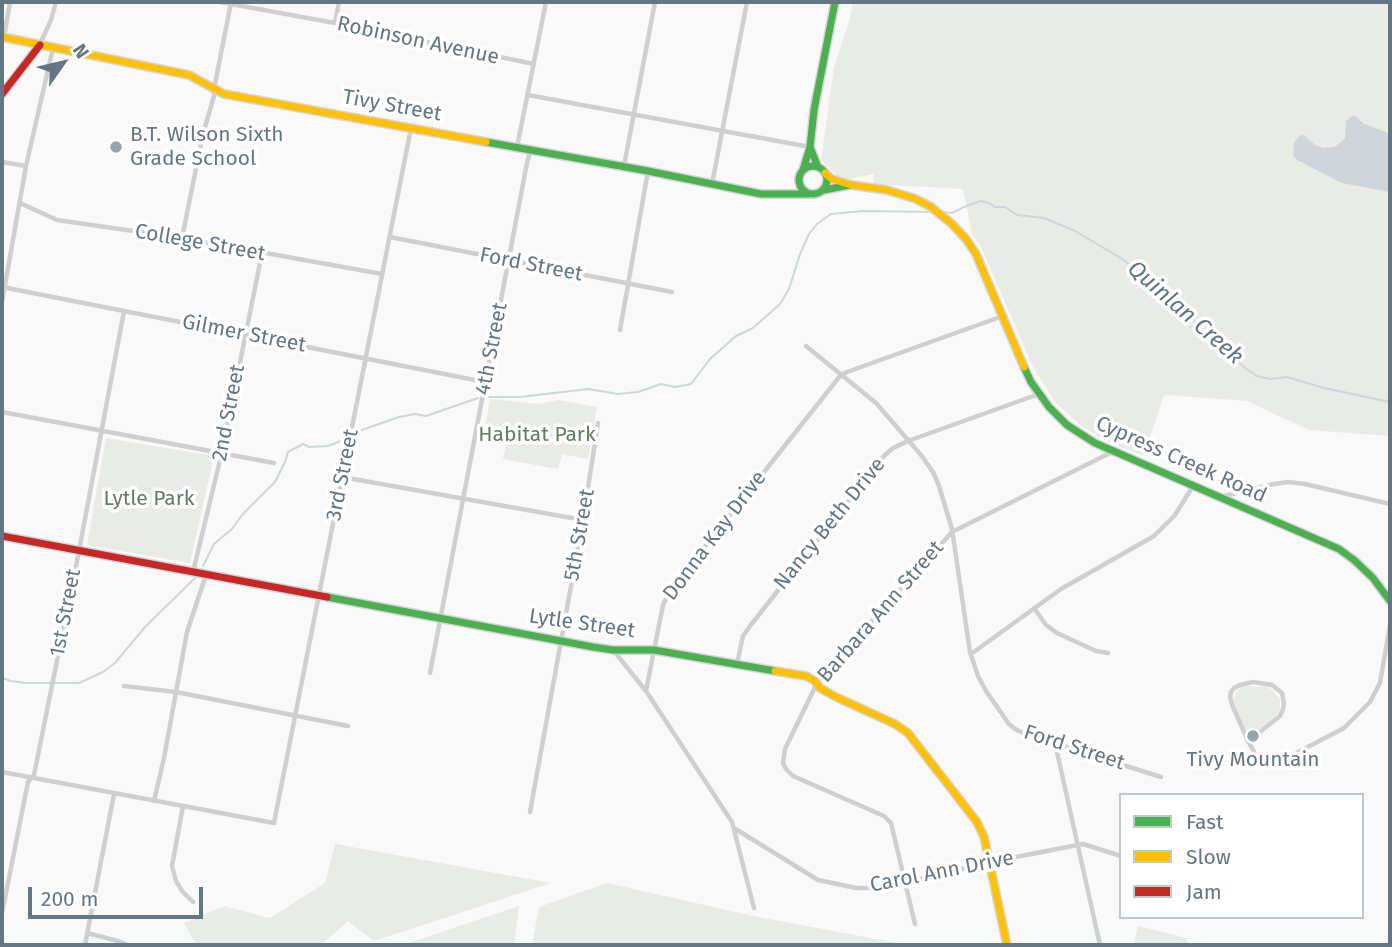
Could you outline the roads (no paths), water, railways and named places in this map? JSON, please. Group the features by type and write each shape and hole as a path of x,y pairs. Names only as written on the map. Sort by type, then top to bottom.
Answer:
{"street":[{"path":"3,38 10,2"},
{"path":"2,94 40,45 56,2"},
{"name":"Robinson Avenue","path":"220,2 534,64"},
{"path":"335,23 340,2"},
{"path":"517,147 546,2"},
{"path":"624,167 655,2"},
{"path":"712,184 747,2"},
{"path":"803,170 810,147 814,110 835,2"},
{"path":"182,238 214,96 230,3"},
{"name":"Tivy Street","path":"3,38 189,75 224,94 531,149 761,194 809,194"},
{"path":"2,302 26,166 53,48"},
{"path":"528,95 810,147"},
{"name":"3rd Street","path":"183,806 274,823 411,128"},
{"path":"810,147 827,181 818,194 809,194 801,189 799,174 809,166 818,167"},
{"name":"4th Street","path":"430,673 531,149"},
{"path":"2,162 26,166"},
{"path":"620,330 648,171"},
{"name":"Cypress Creek Road","path":"825,173 851,185 887,190 916,200 944,216 976,254 1024,368 1039,394 1067,425 1113,452 1339,549 1373,578 1390,601"},
{"path":"781,195 798,180"},
{"name":"Cypress Creek Road","path":"822,191 851,185"},
{"name":"College Street","path":"20,203 57,220 182,238 382,274"},
{"name":"Ford Street","path":"390,237 672,292"},
{"name":"2nd Street","path":"193,573 222,452 262,253"},
{"name":"Gilmer Street","path":"3,287 486,382"},
{"name":"1st Street","path":"2,913 28,782 34,775 54,677 124,311"},
{"name":"Donna Kay Drive","path":"646,691 663,605 669,592 835,381 842,375 1003,316"},
{"name":"Ford Street","path":"806,346 876,403 925,460 936,479 952,532 971,654 985,691 1009,724 1015,729 1055,743 1161,777"},
{"name":"Nancy Beth Drive","path":"737,664 743,636 750,626 884,456 908,441 1039,394"},
{"path":"2,412 274,463"},
{"name":"5th Street","path":"530,812 598,423"},
{"name":"Barbara Ann Street","path":"915,924 891,823 884,816 793,776 783,764 785,750 817,683 952,532 1113,452"},
{"path":"342,477 583,520"},
{"path":"1219,497 1289,482 1390,504"},
{"path":"971,654 1061,589 1154,536 1175,515 1193,486"},
{"name":"Lytle Street","path":"2,537 613,650 654,650 806,676 836,698 895,724 908,733 976,822 984,837 1007,945"},
{"path":"155,801 187,632 206,575"},
{"path":"1034,608 1046,625 1056,633 1096,651 1108,653"},
{"path":"1248,741 1275,721 1284,703 1282,693 1272,685 1246,683 1231,692 1230,697 1248,741 1262,762 1285,759 1344,728 1370,702 1380,683 1390,625"},
{"path":"613,650 646,691 732,822 754,908"},
{"path":"124,686 176,692 348,726"},
{"path":"1055,743 1100,945"},
{"path":"2,772 183,806 172,866 176,881 193,902"},
{"path":"85,945 114,794"},
{"name":"Carol Ann Drive","path":"734,828 818,880 856,888 905,883 990,862 1083,844 1119,855"},
{"path":"87,933 127,945"}],"waterway":[{"name":"Quinlan Creek","path":"943,212 952,213 981,201 995,207 1005,207 1017,215 1044,218 1075,231 1124,260 1167,299 1179,303 1202,330 1257,376 1270,379 1287,377 1390,402"},
{"name":"Quinlan Creek","path":"488,397 520,397 588,389 618,394 638,392 661,384 675,387 691,384 710,359 736,336 753,328 780,304 789,289 809,234 831,214 863,211 934,212"},
{"name":"Quinlan Creek","path":"356,432 399,417 415,414 426,416 478,398"},
{"name":"Quinlan Creek","path":"203,566 214,544 232,529 275,482 288,452 303,444 309,447 328,446 346,439"},
{"name":"Quinlan Creek","path":"2,678 26,683 79,683 103,672 115,663 145,627 195,578"}],"place":[{"name":"B.T. Wilson Sixth Grade School","path":"116,147"},
{"name":"Tivy Mountain","path":"1253,736"}],"park label":[{"name":"Habitat Park","path":"537,435"},
{"name":"Lytle Park","path":"149,499"}]}
